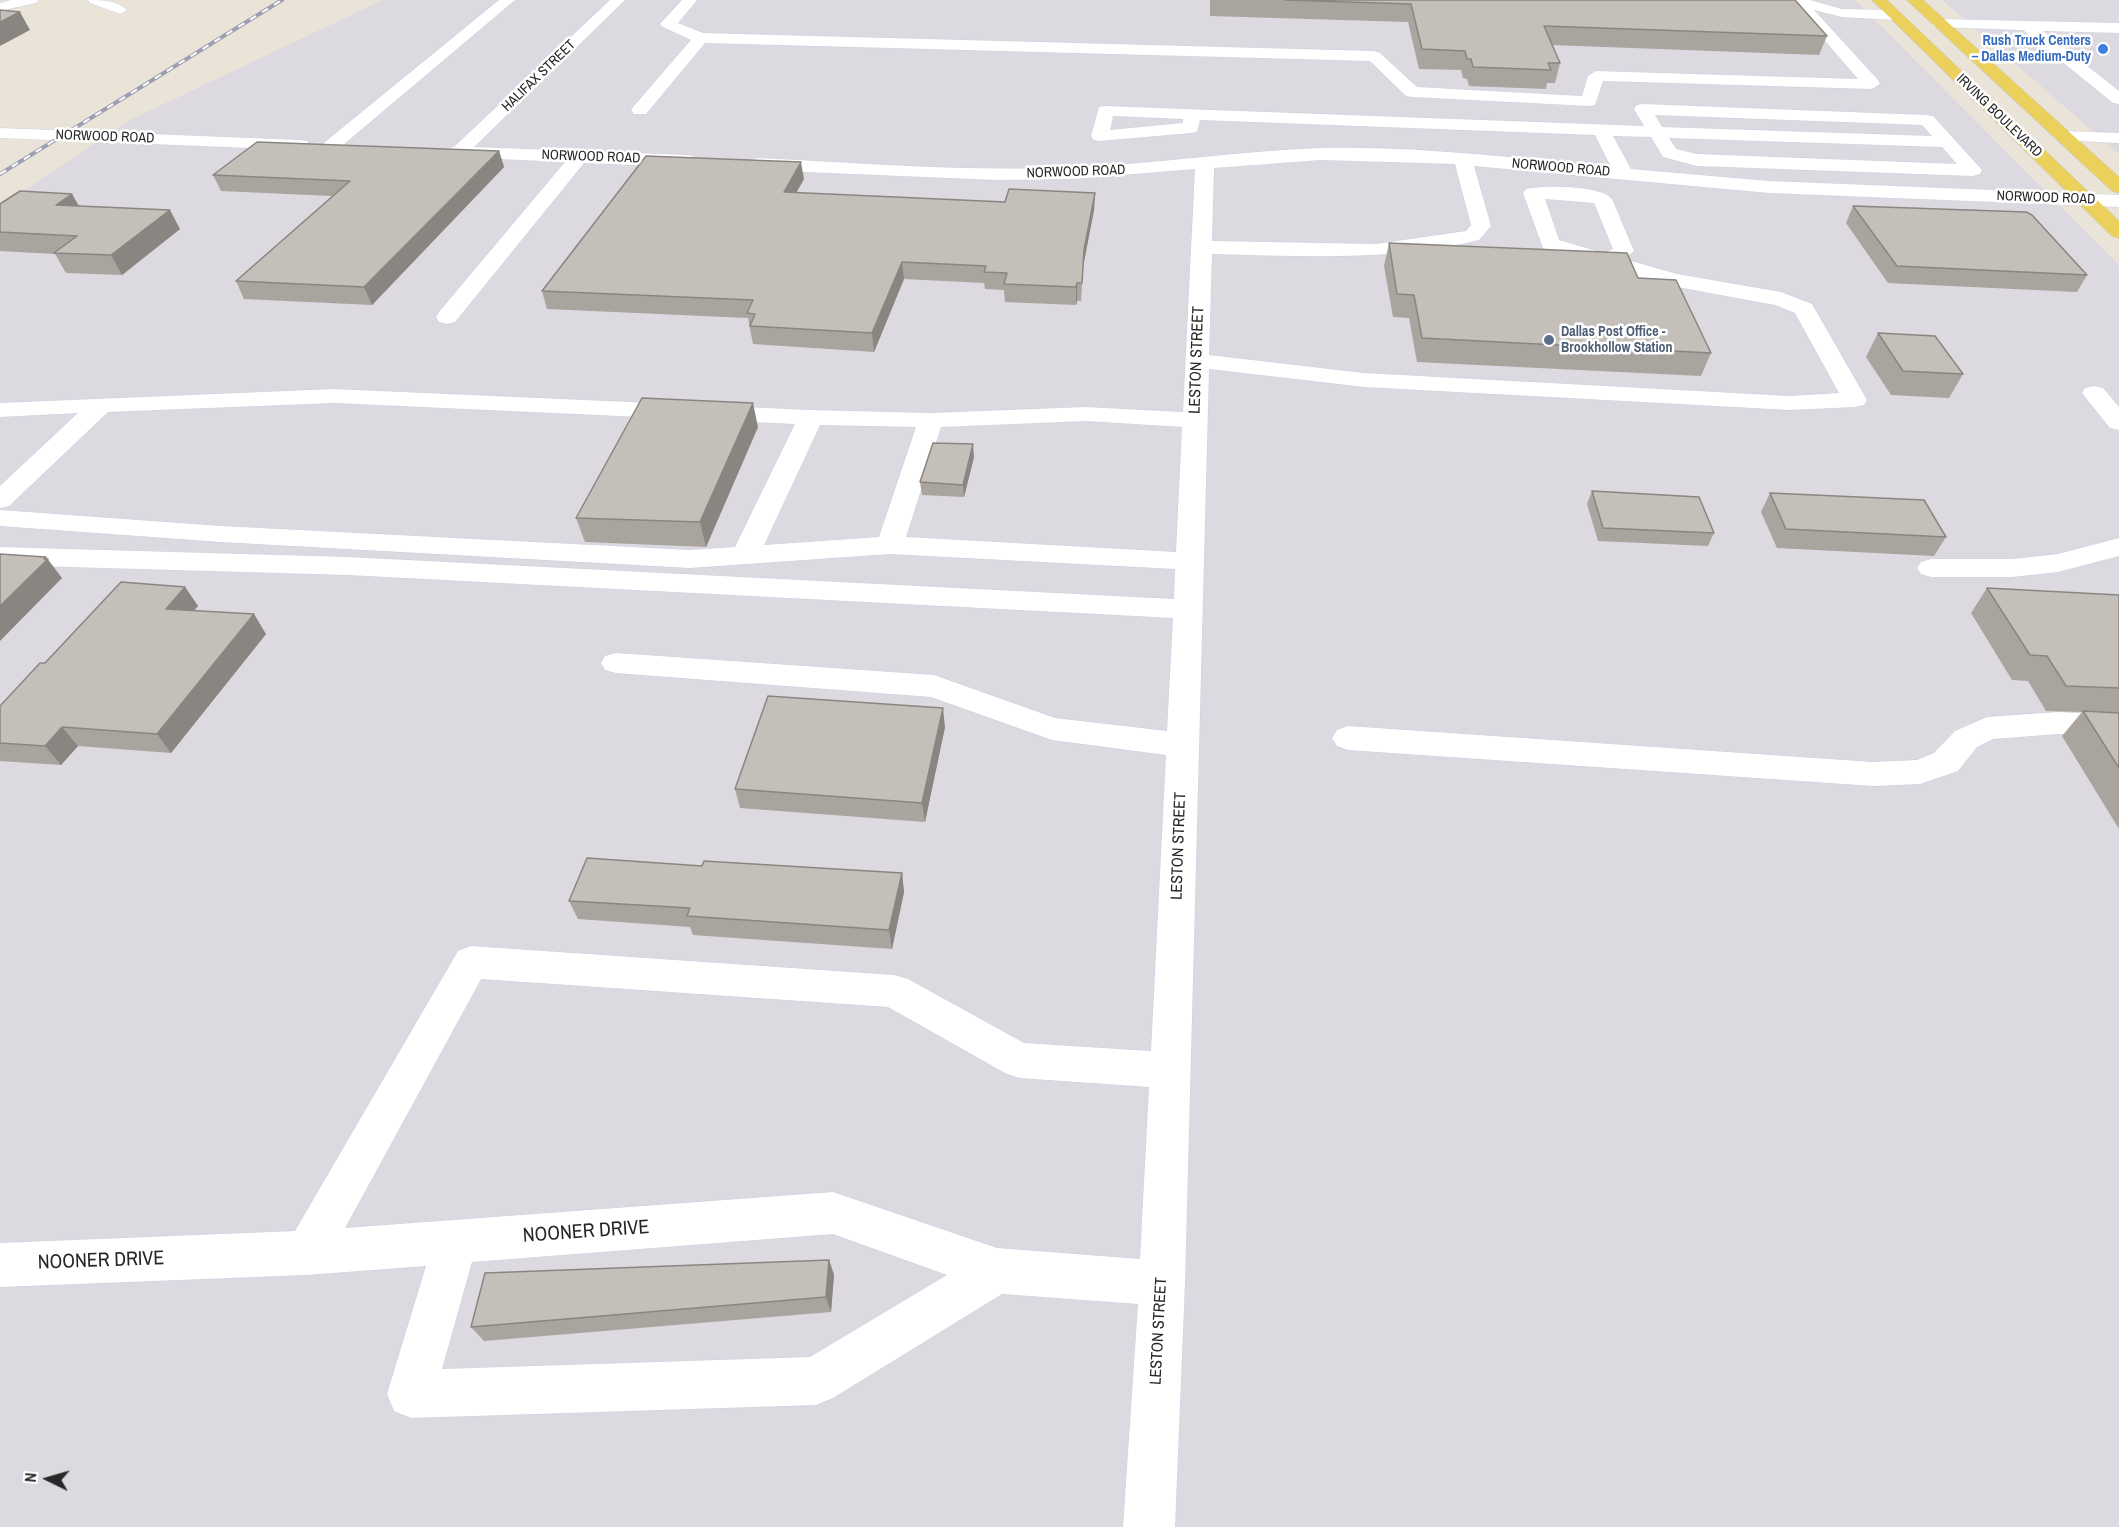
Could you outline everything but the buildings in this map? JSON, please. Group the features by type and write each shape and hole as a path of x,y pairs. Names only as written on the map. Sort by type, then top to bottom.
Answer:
{"main road":[{"name":"IRVING BOULEVARD","path":"1879,0 2119,232"},
{"name":"IRVING BOULEVARD","path":"1914,0 2119,187"},
{"path":"1895,15 1936,20"}],"street":[{"path":"0,7 31,0"},
{"path":"95,0 120,10"},
{"path":"331,146 507,0"},
{"name":"HALIFAX STREET","path":"459,152 618,0"},
{"path":"690,0 668,24 700,38 1374,56 1412,92 1589,101 1596,76 1872,84 1797,0"},
{"path":"1797,0 1842,13 1895,15"},
{"path":"1936,20 2027,26 2119,28"},
{"path":"2027,26 2119,99"},
{"path":"640,111 700,38"},
{"path":"1643,110 1927,120 1947,142 1972,170 1697,160 1669,153 1643,110"},
{"path":"1192,114 1947,142"},
{"path":"1601,130 1624,173"},
{"name":"NORWOOD ROAD","path":"0,133 355,147"},
{"path":"2063,136 2119,138"},
{"name":"NORWOOD ROAD","path":"436,151 710,162"},
{"name":"NORWOOD ROAD","path":"734,163 996,174 1074,173 1321,154 1463,159 1769,187 2119,201"},
{"path":"447,317 579,157"},
{"path":"1202,247 1327,251 1376,250 1472,236 1481,226 1463,159"},
{"name":"LESTON STREET","path":"1149,1527 1162,1283 1205,164"},
{"path":"1197,361 1364,380 1790,403 1855,400 1804,309 1781,298 1674,280 1605,260"},
{"path":"2094,393 2119,423"},
{"path":"0,410 334,396 811,417 931,420 1086,414 1195,420"},
{"path":"0,500 101,405"},
{"path":"745,555 811,417"},
{"path":"890,545 931,420"},
{"path":"0,518 220,534 690,559 890,545 1189,561"},
{"path":"1930,568 2012,568 2058,562 2119,547"},
{"path":"973,598 980,549"},
{"path":"0,556 348,566 1187,609"},
{"path":"616,663 934,686 1052,729 1183,745"},
{"path":"1347,738 1873,774 1920,771 1946,762 1966,739 1987,728 2058,723 2119,726"},
{"path":"307,1253 471,962 894,991 1019,1060 1170,1071"},
{"name":"NOONER DRIVE","path":"0,1265 307,1253 833,1213 996,1271 1162,1283"},
{"path":"455,1242 411,1394 816,1381 996,1271"}],"shaded area":[{"path":"383,0 1855,0 2119,265 2119,1527 0,1527 0,207 130,120"},
{"path":"1942,0 2119,0 2119,154"}],"railway":[{"path":"0,174 282,0"}],"place":[{"name":"Rush Truck Centers – Dallas Medium-Duty","path":"2103,49"},
{"name":"Dallas Post Office - Brookhollow Station","path":"1549,340"}]}
